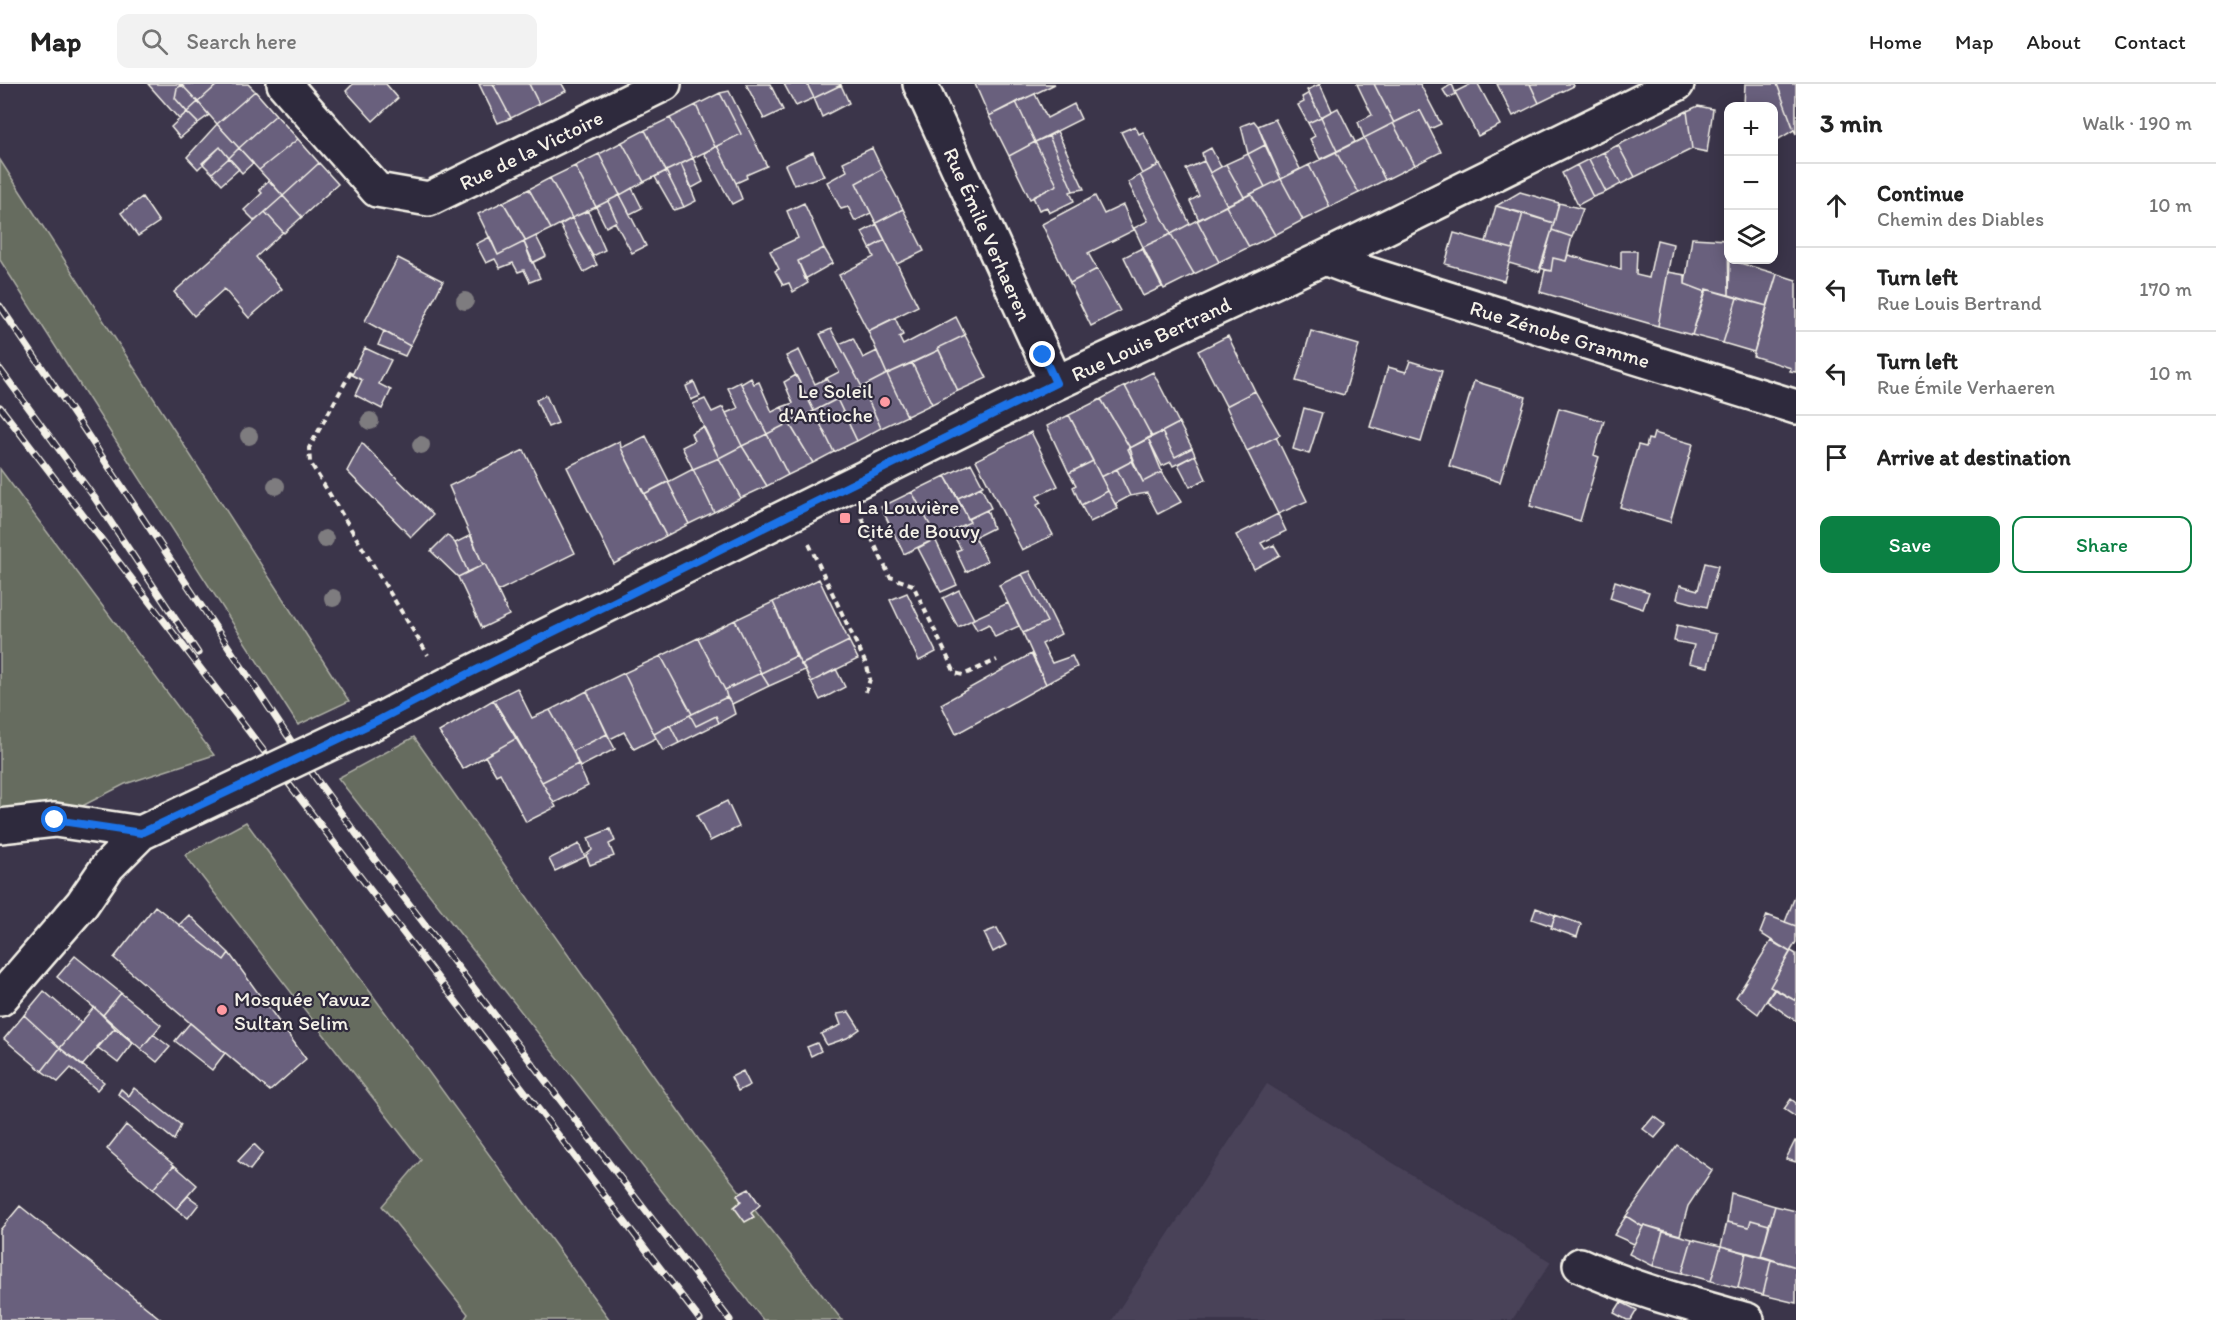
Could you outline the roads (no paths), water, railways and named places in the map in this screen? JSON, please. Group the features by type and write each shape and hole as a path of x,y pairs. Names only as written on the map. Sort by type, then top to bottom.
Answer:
{"street":[{"name":"Rue de la Victoire","path":"284,84 377,190 429,199 664,84"},
{"name":"Rue Émile Verhaeren","path":"920,84 1056,383"},
{"name":"Rue Louis Bertrand","path":"152,827 379,720 1056,383 1324,258 1677,84"},
{"name":"Rue Zénobe Gramme","path":"1324,258 1362,272 1796,407"},
{"path":"0,826 55,820 152,827"},
{"path":"4,985 82,904 108,866 152,827"},
{"path":"1580,1265 1651,1294 1747,1320"}],"railway":[{"path":"0,306 317,780 379,865 730,1320"},
{"path":"0,369 94,497 198,653"},
{"path":"0,407 700,1320"}],"place":[{"name":"Le Soleil d'Antioche","path":"885,402"},
{"name":"La Louvière Cité de Bouvy","path":"845,518"},
{"name":"Mosquée Yavuz Sultan Selim","path":"222,1010"}]}
